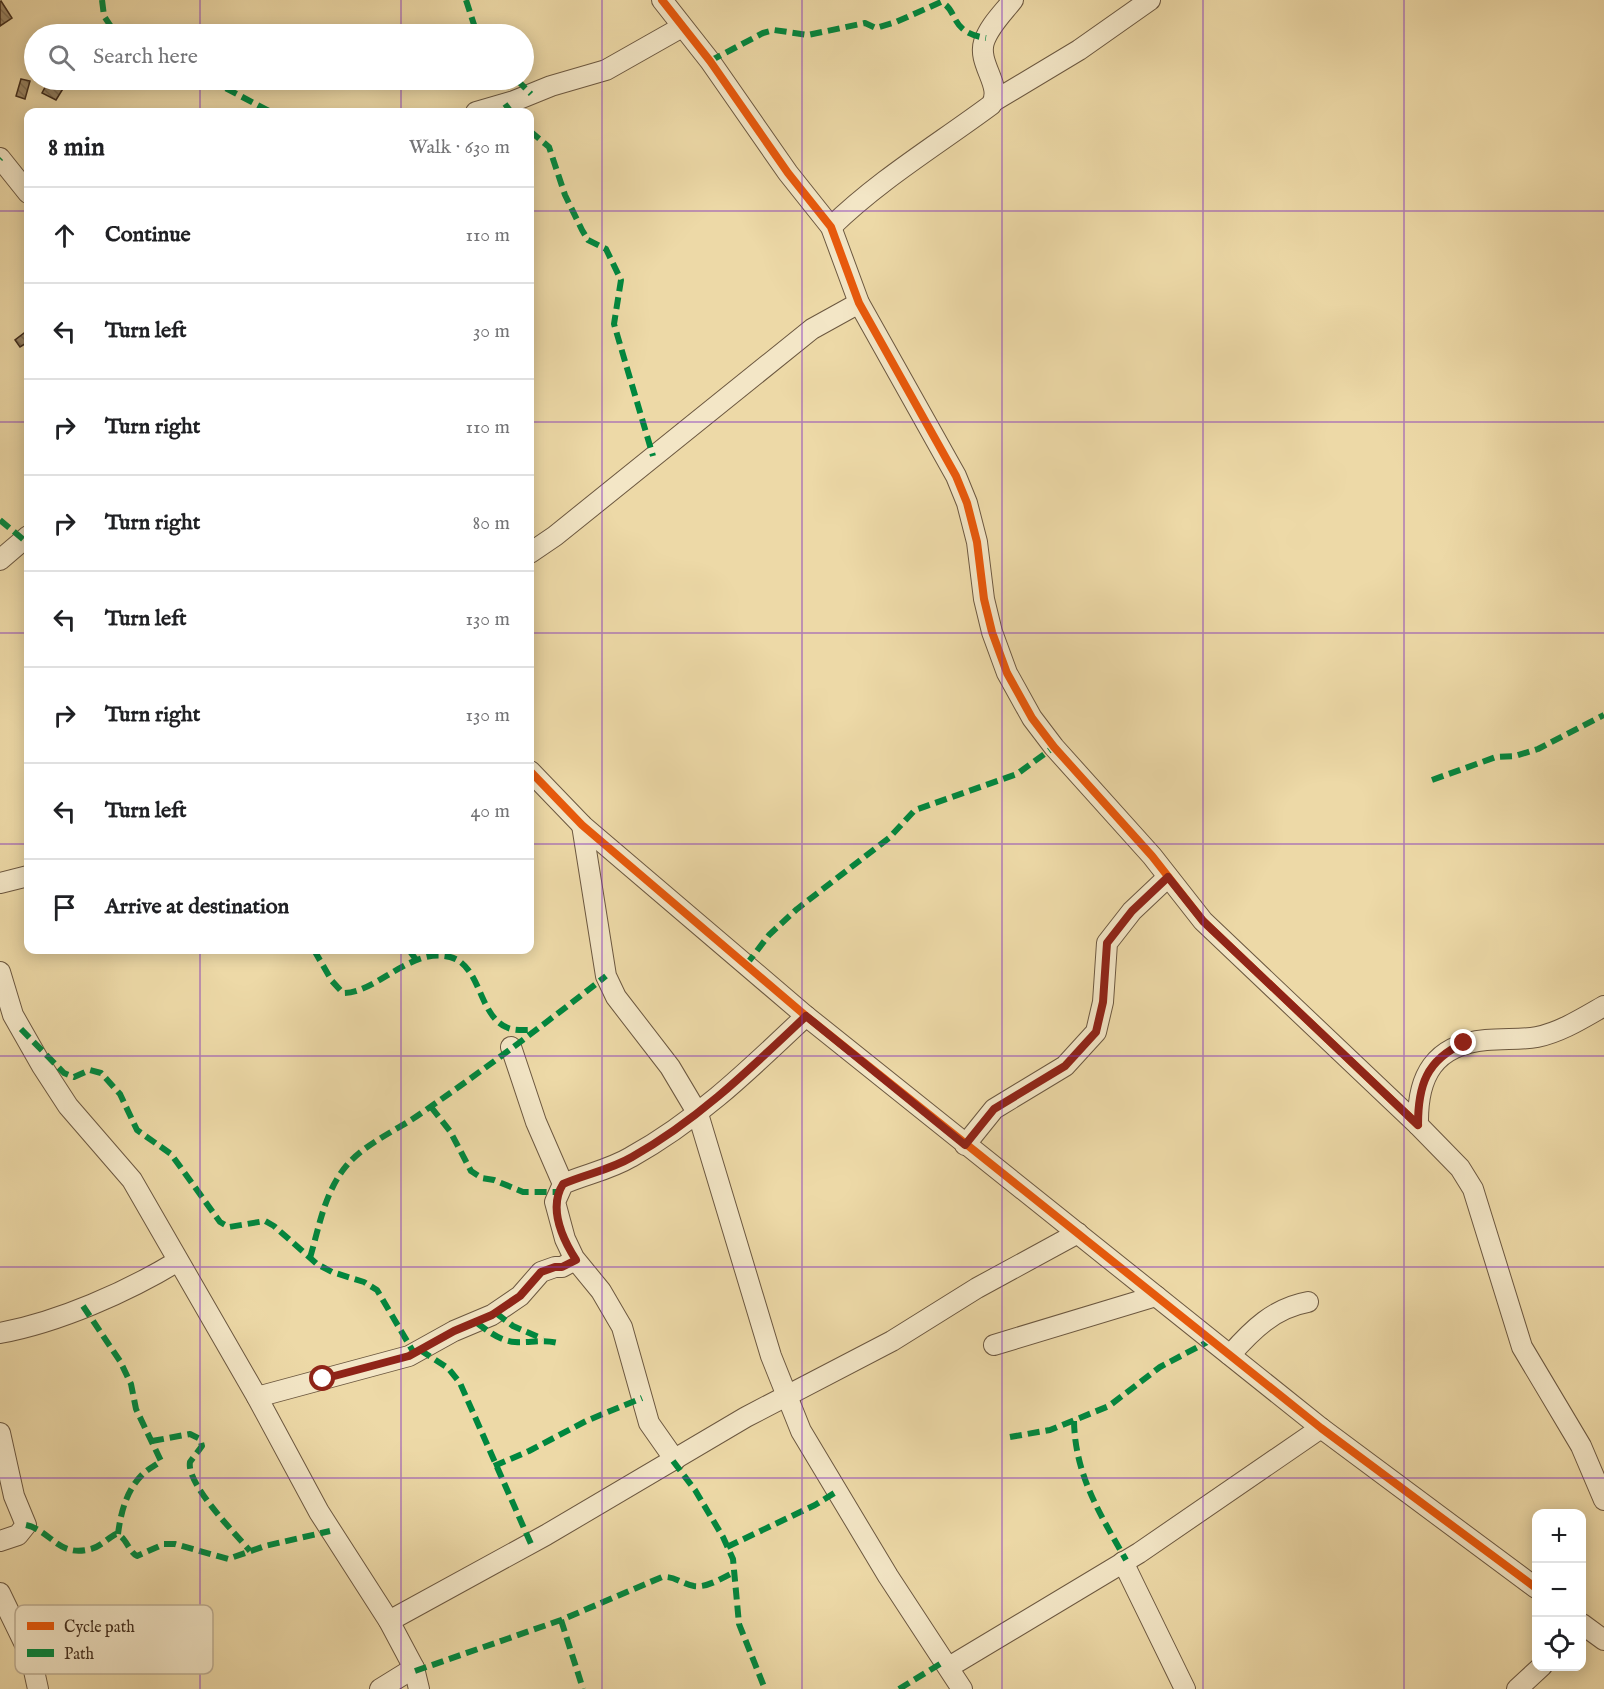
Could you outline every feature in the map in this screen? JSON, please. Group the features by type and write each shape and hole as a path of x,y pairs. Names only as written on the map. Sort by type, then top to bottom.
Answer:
{"street":[{"path":"662,0 741,104 788,173 831,227 859,303 956,476 967,503 992,632 1007,673 1032,718 1203,921 1418,1125 1460,1168 1473,1189 1522,1347 1581,1446 1604,1500"},
{"path":"994,101 995,92 983,56 984,43 991,28 1013,0"},
{"path":"831,227 884,182 994,101 1079,51 1150,0"},
{"path":"490,108 551,86 606,70 682,27"},
{"path":"0,158 24,188"},
{"path":"534,551 812,329 859,303"},
{"path":"0,560 24,539"},
{"path":"534,775 582,825 806,1016 1321,1428 1532,1585"},
{"path":"582,825 606,976 616,997 670,1067 698,1114 771,1356 786,1397 801,1431 826,1475 962,1689"},
{"path":"0,883 24,877"},
{"path":"965,1145 994,1109 1065,1066 1096,1032 1103,1002 1107,943 1132,911 1168,877"},
{"path":"0,972 13,1016 42,1066 68,1106 132,1180 257,1397 319,1512 389,1621 414,1668 419,1689"},
{"path":"1418,1125 1418,1105 1427,1072 1447,1051 1464,1043 1534,1038 1550,1034 1604,1006"},
{"path":"563,1184 603,1171 632,1157 698,1114 754,1067 806,1016"},
{"path":"511,1047 536,1122 563,1184 555,1202 557,1217 576,1260 601,1291 622,1328 649,1424 675,1460"},
{"path":"389,1621 546,1535 716,1434 892,1341 986,1282 1078,1233"},
{"path":"257,1397 409,1356 454,1331 492,1315 520,1296 541,1272 562,1267 576,1260"},
{"path":"0,1333 64,1315 153,1275 178,1261"},
{"path":"994,1345 1156,1296"},
{"path":"1230,1355 1264,1320 1290,1305 1308,1302"},
{"path":"949,1667 1123,1562 1321,1428"},
{"path":"0,1433 14,1496 26,1525 18,1535 0,1541"},
{"path":"1123,1562 1134,1580 1185,1689"},
{"path":"0,1593 15,1624"},
{"path":"1586,1629 1604,1640"},
{"path":"380,1689 414,1668"},
{"path":"1517,1689 1537,1671"},
{"path":"35,1674 38,1689"}],"building":[{"path":"0,2 12,18 0,26"},
{"path":"21,79 24,80 24,90 28,90 25,99 16,96"},
{"path":"44,90 62,90 56,100 42,93"},
{"path":"24,333 24,344 20,347 15,340"}],"marked path":[{"path":"102,0 104,16 109,24"},
{"path":"466,0 474,24"},
{"path":"710,61 763,33 774,30 808,35 865,23 876,28 896,22 941,2 947,6 965,31 986,38"},
{"path":"229,90 263,108"},
{"path":"527,90 531,94"},
{"path":"505,104 508,108"},
{"path":"534,134 549,147 565,195 582,230 588,240 606,249 621,280 614,324 653,456"},
{"path":"0,520 24,540"},
{"path":"1432,780 1496,757 1515,756 1538,749 1604,715"},
{"path":"746,965 769,935 797,909 889,838 915,810 1017,774 1054,747"},
{"path":"316,954 332,981 343,993 368,986 421,958 450,957 468,969 497,1021 512,1029 533,1030"},
{"path":"412,954 417,961"},
{"path":"310,1258 331,1190 350,1161 468,1080 606,976"},
{"path":"21,1029 64,1073 74,1077 90,1070 101,1073 120,1094 137,1130 171,1154 220,1222 229,1227 265,1221 274,1226 317,1264 332,1272 364,1282 377,1290 414,1353"},
{"path":"431,1107 450,1131 471,1171 482,1178 494,1180 523,1192 558,1192"},
{"path":"83,1306 120,1361 131,1384 136,1409 161,1461 145,1472 129,1493 123,1508 118,1534"},
{"path":"496,1313 513,1326 543,1339"},
{"path":"477,1323 504,1340 558,1343"},
{"path":"1010,1437 1050,1430 1109,1406 1160,1367 1211,1340"},
{"path":"420,1350 448,1368 460,1383 531,1544"},
{"path":"494,1466 529,1451 586,1421 642,1398"},
{"path":"1074,1421 1075,1441 1084,1477 1098,1510 1126,1560"},
{"path":"152,1441 190,1434 200,1439 202,1446 190,1462 196,1483 213,1508 250,1551"},
{"path":"673,1461 695,1490 723,1537 733,1559 739,1624 765,1689"},
{"path":"727,1547 815,1505 836,1492"},
{"path":"26,1525 71,1550 94,1548 116,1534 137,1556 164,1544 175,1544 228,1559 265,1546 330,1531"},
{"path":"415,1671 561,1620 662,1577 699,1586 710,1584 735,1572"},
{"path":"561,1620 583,1689"},
{"path":"899,1689 945,1661"}],"cycle path":[{"path":"662,0 710,61 788,173 831,227 859,303 956,476 967,503 977,542 984,599 992,632 1007,673 1032,718 1054,747 1152,856 1203,921 1418,1125"},
{"path":"534,775 582,825 806,1016 1321,1428 1532,1585"}],"route":[{"path":"323,1379 409,1356 454,1331 509,1305 541,1272 562,1267 576,1260 557,1217 555,1202 563,1184 609,1169 632,1157 698,1114 754,1067 806,1016 965,1145 994,1109 1044,1081 1065,1066 1096,1032 1103,1002 1107,943 1132,911 1168,877 1203,921 1418,1125 1418,1105 1427,1072 1447,1051 1464,1043"}]}
